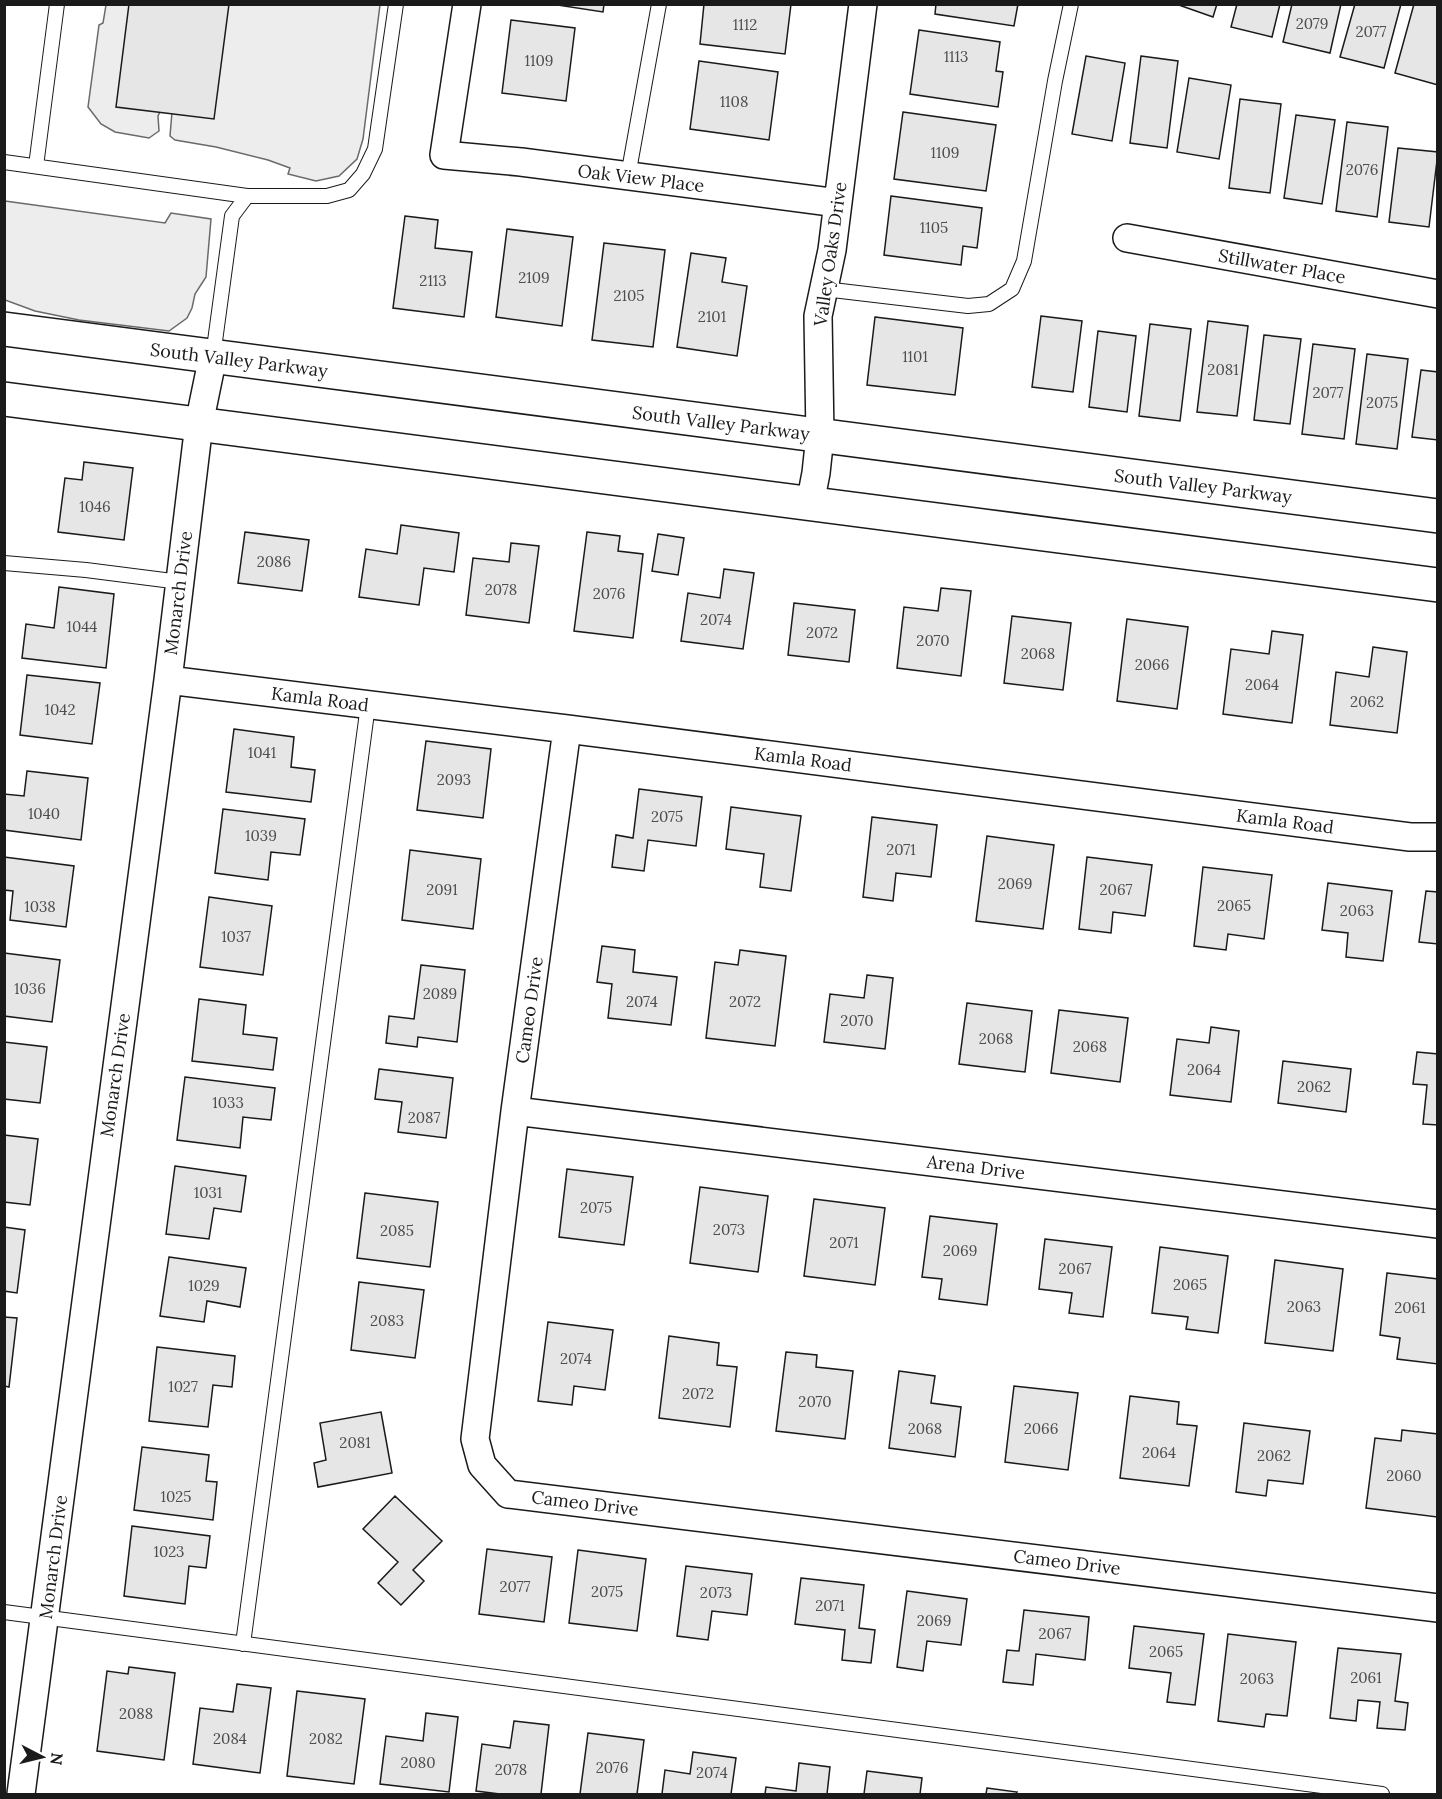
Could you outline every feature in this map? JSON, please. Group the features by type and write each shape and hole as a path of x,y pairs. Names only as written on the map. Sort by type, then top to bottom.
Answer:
{"main road":[{"name":"South Valley Parkway","path":"4,329 1437,516"},
{"path":"4,399 1437,585"}],"street":[{"name":"Oak View Place","path":"467,4 444,154 838,203"},
{"name":"Valley Oaks Drive","path":"810,504 820,436 818,316 832,250 863,4"},
{"name":"Stillwater Place","path":"1127,238 1437,294"},
{"name":"Monarch Drive","path":"21,1794 168,680 199,424 213,356"},
{"name":"Kamla Road","path":"168,680 1410,837 1437,837"},
{"name":"Cameo Drive","path":"567,729 515,1111 475,1439 482,1465 508,1494 1437,1608"},
{"name":"Arena Drive","path":"515,1111 1437,1224"}],"lane":[{"path":"36,166 57,4"},
{"path":"4,162 247,196 327,196 349,190 363,174 375,149 396,4"},
{"path":"628,176 659,4"},
{"path":"824,289 968,306 989,304 1012,289 1024,261 1055,81 1071,4"},
{"path":"213,356 232,216 247,196"},
{"path":"4,563 86,570 180,582"},
{"path":"243,1644 368,705"},
{"path":"4,1612 1382,1794"}],"shaded area":[{"path":"106,5 380,5 363,139 357,159 339,176 316,181 288,174 290,168 268,160 175,140 170,136 172,112 161,110 158,116 159,131 149,138 115,132 101,124 88,107 99,25 103,23"},
{"path":"5,201 165,223 171,213 211,219 206,277 195,294 187,318 169,331 79,320 35,311 5,300"}],"building":[{"path":"129,4 229,4 214,119 116,107"},
{"path":"551,4 604,4 603,12"},
{"path":"704,4 791,4 785,54 700,44"},
{"path":"936,4 1018,4 1014,26 935,14"},
{"path":"1176,4 1217,4 1213,17"},
{"path":"1237,4 1280,4 1272,37 1231,27"},
{"path":"1292,4 1341,4 1330,53 1283,42"},
{"path":"1355,4 1401,4 1384,68 1340,57"},
{"path":"1414,4 1438,4 1438,85 1395,73"},
{"path":"511,20 575,28 566,101 502,93"},
{"path":"919,30 1000,42 996,71 1003,72 998,107 910,94"},
{"path":"1086,56 1125,63 1112,141 1072,134"},
{"path":"1141,56 1178,61 1167,148 1130,143"},
{"path":"699,61 778,72 769,140 690,129"},
{"path":"1189,78 1231,85 1219,159 1177,152"},
{"path":"1240,99 1281,104 1270,193 1229,188"},
{"path":"903,112 996,125 986,191 894,179"},
{"path":"1296,115 1335,120 1322,204 1284,198"},
{"path":"1347,122 1388,127 1377,217 1336,211"},
{"path":"1398,148 1438,152 1429,227 1389,222"},
{"path":"891,196 982,208 977,248 963,246 961,265 884,255"},
{"path":"405,216 438,220 435,248 472,252 464,317 393,308"},
{"path":"507,229 573,237 562,326 496,317"},
{"path":"604,243 665,250 653,347 592,340"},
{"path":"691,253 726,258 722,282 747,286 737,356 677,347"},
{"path":"1041,316 1082,321 1073,392 1032,387"},
{"path":"875,317 963,328 955,395 867,385"},
{"path":"1208,321 1248,326 1237,416 1197,412"},
{"path":"1150,324 1191,329 1180,421 1139,416"},
{"path":"1098,331 1136,336 1127,412 1089,407"},
{"path":"1264,335 1301,339 1290,424 1254,420"},
{"path":"1313,344 1355,349 1344,439 1302,434"},
{"path":"1367,354 1408,359 1397,449 1356,444"},
{"path":"1421,370 1438,372 1438,440 1412,437"},
{"path":"84,462 133,468 124,540 58,532 65,478 82,480"},
{"path":"401,525 459,533 454,572 424,568 419,605 359,597 366,549 397,554"},
{"path":"245,532 309,540 302,591 238,583"},
{"path":"587,532 620,536 618,551 643,554 633,638 574,631"},
{"path":"658,534 684,538 678,575 652,571"},
{"path":"511,543 539,546 529,623 466,615 473,558 509,562"},
{"path":"724,569 754,573 743,649 681,641 688,593 720,598"},
{"path":"59,587 114,594 106,668 22,658 26,624 54,628"},
{"path":"941,588 971,591 961,676 897,668 904,607 938,611"},
{"path":"794,603 855,610 849,662 788,655"},
{"path":"1012,616 1071,623 1063,690 1004,683"},
{"path":"1127,619 1188,627 1177,709 1117,701"},
{"path":"1272,631 1303,635 1292,723 1223,714 1231,649 1269,654"},
{"path":"1373,647 1407,652 1397,733 1330,725 1336,672 1369,677"},
{"path":"27,675 100,683 92,744 20,735"},
{"path":"234,729 294,737 291,767 315,770 311,802 226,792"},
{"path":"426,741 491,749 483,818 417,810"},
{"path":"27,771 88,778 81,840 4,830 4,794 24,796"},
{"path":"639,789 702,797 696,846 648,840 644,871 612,867 616,835 633,838"},
{"path":"731,807 801,816 791,891 760,887 764,854 726,849"},
{"path":"223,809 305,819 300,855 271,852 268,880 215,873"},
{"path":"872,817 937,825 931,877 896,873 893,901 863,897"},
{"path":"987,836 1054,845 1043,929 976,921"},
{"path":"410,850 481,859 473,929 402,920"},
{"path":"4,857 74,866 66,927 10,920 13,891 4,890"},
{"path":"1087,857 1152,865 1145,916 1113,912 1111,933 1079,929"},
{"path":"1203,867 1272,875 1264,939 1228,934 1226,950 1194,946"},
{"path":"1328,883 1392,891 1383,961 1346,957 1348,933 1322,930"},
{"path":"1426,891 1438,892 1438,944 1419,942"},
{"path":"209,897 272,906 263,975 200,967"},
{"path":"602,946 635,950 633,972 677,977 671,1025 608,1018 612,984 597,982"},
{"path":"740,950 786,956 775,1046 706,1038 715,962 738,965"},
{"path":"4,953 60,960 52,1022 4,1016"},
{"path":"421,965 465,970 457,1042 418,1037 417,1047 386,1043 389,1016 414,1019"},
{"path":"867,975 893,978 885,1049 824,1042 830,994 864,998"},
{"path":"199,999 246,1005 243,1034 277,1038 273,1070 192,1061"},
{"path":"967,1003 1032,1011 1025,1072 959,1064"},
{"path":"1059,1010 1128,1018 1120,1082 1051,1073"},
{"path":"1211,1027 1239,1031 1231,1102 1170,1095 1177,1039 1209,1043"},
{"path":"4,1042 47,1047 40,1103 4,1099"},
{"path":"1417,1052 1438,1054 1438,1125 1423,1124 1427,1085 1413,1084"},
{"path":"1283,1061 1351,1069 1346,1112 1278,1103"},
{"path":"379,1069 453,1078 446,1138 398,1132 402,1102 375,1099"},
{"path":"185,1077 275,1088 271,1120 243,1117 240,1148 177,1140"},
{"path":"4,1135 38,1139 30,1205 4,1202"},
{"path":"175,1166 246,1176 241,1212 214,1208 209,1239 166,1234"},
{"path":"567,1169 633,1177 624,1245 559,1237"},
{"path":"700,1187 768,1196 758,1272 690,1263"},
{"path":"365,1193 438,1202 430,1267 357,1258"},
{"path":"814,1199 885,1208 875,1285 804,1276"},
{"path":"930,1216 997,1224 987,1305 939,1299 942,1279 922,1277"},
{"path":"4,1227 25,1230 17,1293 4,1291"},
{"path":"1045,1239 1112,1247 1103,1317 1069,1313 1072,1293 1039,1289"},
{"path":"1160,1247 1228,1256 1218,1333 1186,1329 1188,1317 1152,1313"},
{"path":"169,1257 246,1268 240,1307 207,1301 204,1322 160,1316"},
{"path":"1275,1260 1343,1269 1333,1351 1265,1343"},
{"path":"1387,1273 1438,1279 1438,1364 1397,1359 1400,1338 1380,1335"},
{"path":"359,1282 424,1290 415,1358 351,1350"},
{"path":"4,1317 17,1318 9,1387 4,1386"},
{"path":"548,1322 613,1330 605,1390 574,1386 572,1405 538,1401"},
{"path":"669,1336 719,1343 717,1365 737,1367 730,1427 659,1418"},
{"path":"157,1347 235,1356 232,1387 213,1385 208,1427 149,1421"},
{"path":"786,1352 817,1355 816,1367 853,1371 845,1439 776,1431"},
{"path":"899,1371 935,1376 931,1403 961,1407 955,1457 889,1448"},
{"path":"1014,1386 1078,1393 1068,1470 1005,1462"},
{"path":"1130,1396 1179,1402 1177,1424 1197,1426 1189,1486 1120,1478"},
{"path":"381,1412 392,1473 318,1487 314,1463 326,1460 320,1423"},
{"path":"1244,1423 1310,1431 1303,1484 1268,1480 1266,1496 1236,1492"},
{"path":"1402,1430 1438,1434 1437,1517 1366,1508 1375,1438 1401,1441"},
{"path":"142,1447 209,1455 206,1481 217,1482 213,1520 134,1510"},
{"path":"395,1496 442,1541 413,1570 424,1581 401,1605 378,1583 398,1562 363,1529"},
{"path":"132,1526 210,1536 206,1568 189,1566 185,1604 124,1596"},
{"path":"487,1549 552,1557 544,1622 479,1614"},
{"path":"578,1550 646,1559 637,1631 569,1623"},
{"path":"686,1566 752,1574 747,1615 712,1611 708,1640 677,1636"},
{"path":"801,1578 864,1585 859,1628 875,1630 871,1663 842,1660 845,1630 795,1624"},
{"path":"907,1591 967,1599 961,1645 927,1641 923,1671 897,1667"},
{"path":"1024,1610 1089,1617 1085,1660 1036,1654 1033,1685 1003,1682 1007,1650 1019,1651"},
{"path":"1134,1626 1204,1634 1195,1705 1167,1702 1171,1673 1129,1668"},
{"path":"1228,1634 1296,1642 1287,1716 1266,1714 1264,1727 1218,1721"},
{"path":"1338,1648 1401,1654 1395,1701 1408,1703 1405,1730 1377,1728 1380,1702 1358,1700 1356,1721 1330,1718"},
{"path":"129,1667 175,1673 164,1760 97,1751 107,1671 128,1674"},
{"path":"237,1684 271,1688 260,1773 193,1764 200,1708 233,1712"},
{"path":"297,1691 365,1699 354,1784 287,1776"},
{"path":"426,1713 458,1717 449,1792 380,1784 386,1736 423,1741"},
{"path":"514,1721 549,1725 541,1794 500,1794 476,1791 482,1744 510,1748"},
{"path":"588,1733 644,1740 637,1794 580,1794"},
{"path":"693,1752 736,1758 731,1794 662,1794 665,1770 690,1774"},
{"path":"799,1763 830,1767 827,1794 765,1794 766,1787 796,1791"},
{"path":"867,1771 922,1778 920,1794 864,1794"},
{"path":"987,1788 1017,1792 1016,1794 986,1794"}]}
